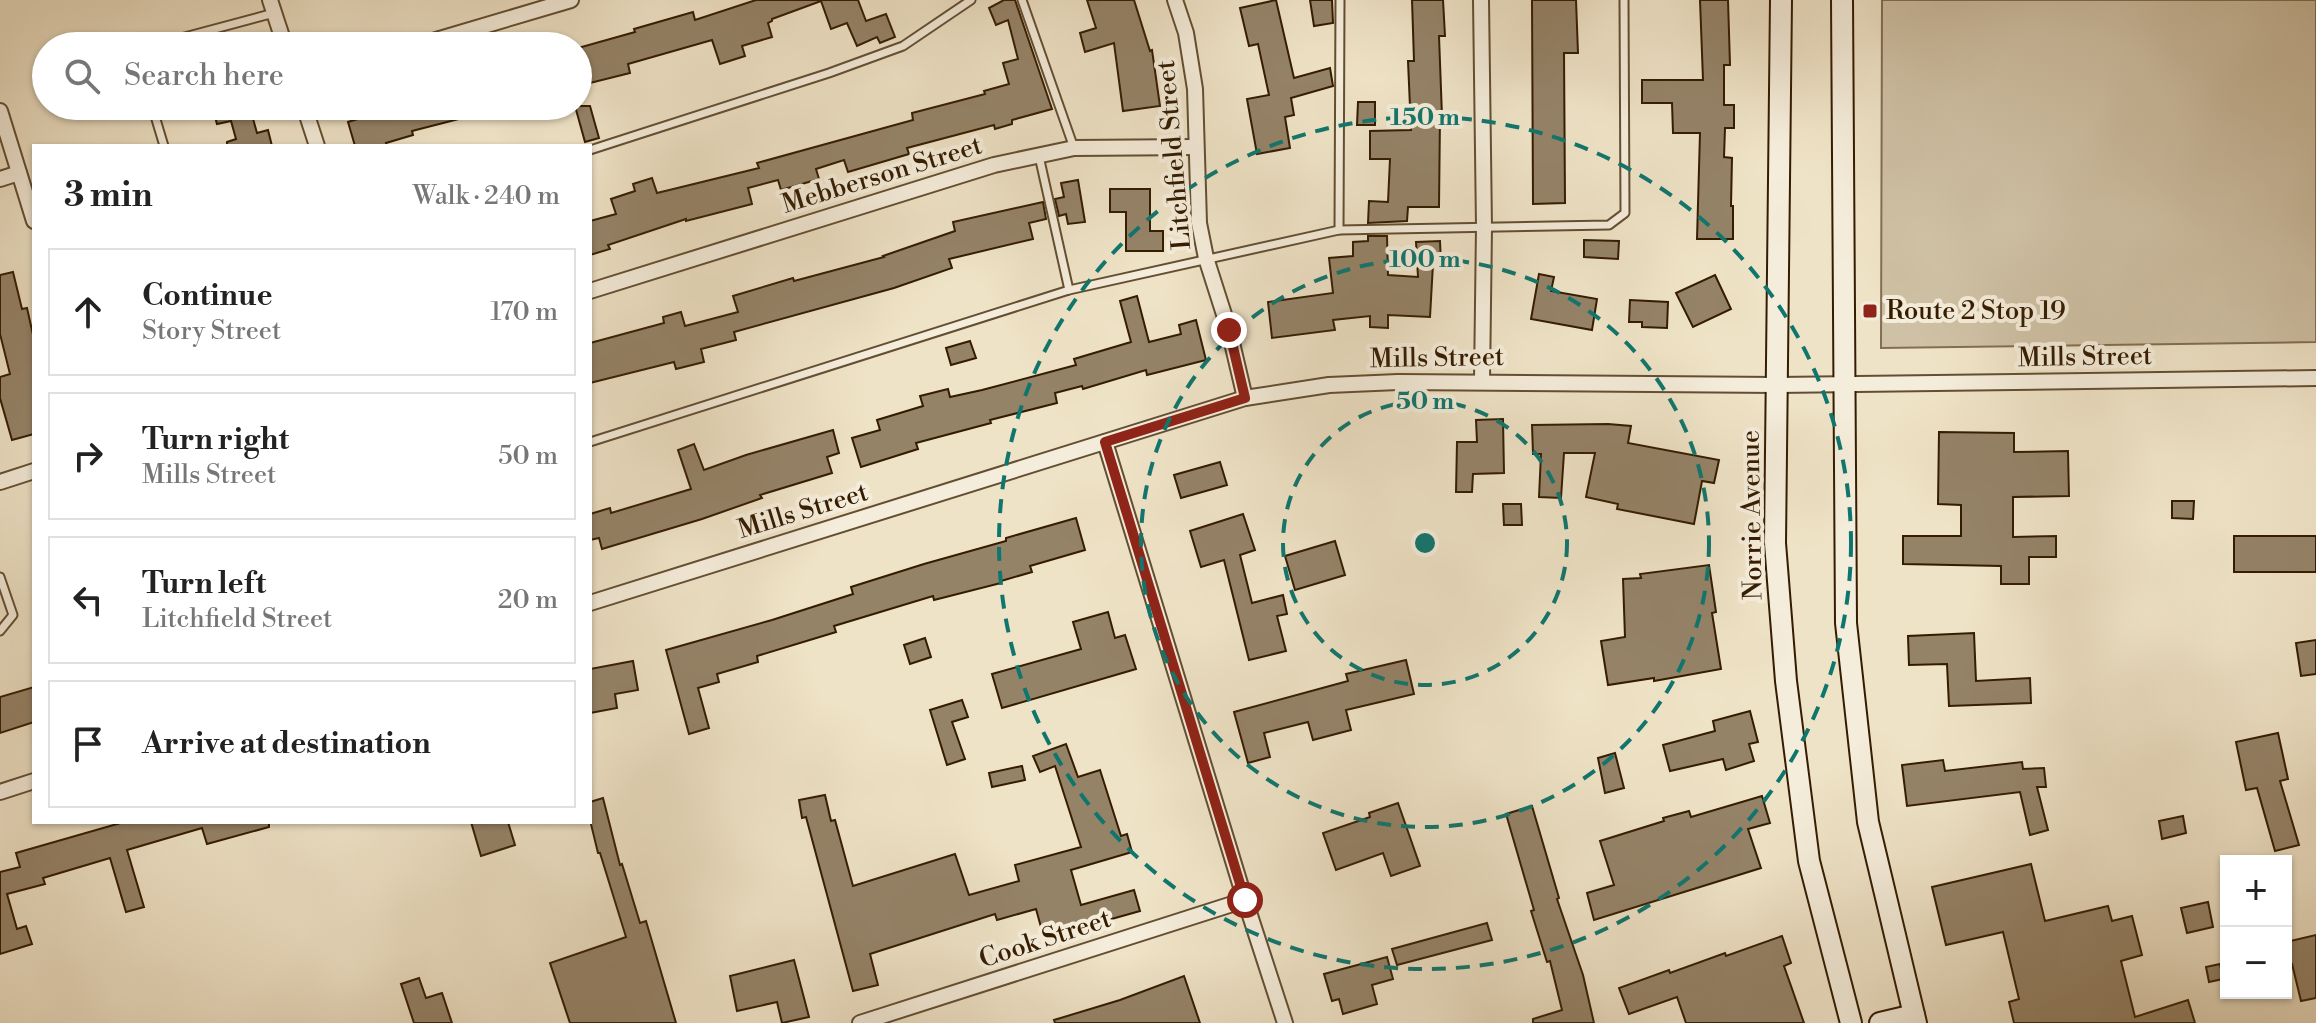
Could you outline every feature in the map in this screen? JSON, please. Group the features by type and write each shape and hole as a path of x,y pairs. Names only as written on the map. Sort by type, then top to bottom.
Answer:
{"main road":[{"name":"Norrie Avenue","path":"1781,0 1775,543 1786,681 1809,861 1851,1023"},
{"path":"1842,0 1847,638 1868,822 1915,1019 1880,1023"}],"street":[{"path":"463,32 571,0"},
{"name":"Litchfield Street","path":"1175,0 1186,33 1195,89 1199,223 1245,398"},
{"path":"1481,0 1484,227 1482,381"},
{"path":"272,6 280,32"},
{"path":"0,111 32,215"},
{"path":"309,120 316,144"},
{"name":"Mebberson Street","path":"592,290 994,165 1074,148 1196,147"},
{"path":"0,179 19,173"},
{"name":"Mills Street","path":"592,602 1245,398 1329,385 1482,381 1777,385 2316,378"},
{"path":"1105,442 1285,1023"},
{"path":"0,482 32,472"},
{"path":"0,792 32,782"},
{"name":"Cook Street","path":"860,1023 1245,900"}],"lane":[{"path":"592,149 903,46 971,0"},
{"path":"1022,0 1074,148"},
{"path":"1339,230 1340,0"},
{"path":"592,441 1069,290 1206,258 1339,230 1609,225 1625,213 1624,0"},
{"path":"193,32 272,6"},
{"path":"156,120 163,144"},
{"path":"1039,155 1069,290"},
{"path":"0,577 13,615 0,631"}],"shaded area":[{"path":"1882,0 2316,0 2316,342 1881,348"}],"building":[{"path":"756,0 858,0 866,21 886,14 895,37 880,43 877,37 857,46 847,23 831,29 821,1 772,19 768,23 772,37 742,46 745,56 720,64 712,40 628,64 630,73 592,82 592,44 693,12 695,20"},
{"path":"1004,0 1015,0 1052,109 1012,120 1012,124 995,129 994,125 907,148 909,154 848,172 844,160 816,169 819,179 781,190 778,180 748,188 752,204 686,219 608,245 610,249 592,254 592,220 616,214 611,199 635,191 633,184 652,178 657,193 759,168 757,163 913,120 912,113 985,94 984,91 1009,84 1003,63 1018,59 1008,20 996,25 989,8"},
{"path":"1087,0 1134,0 1152,50 1160,106 1123,111 1114,43 1085,52 1080,33 1096,28"},
{"path":"1276,0 1294,78 1330,68 1333,86 1291,98 1294,115 1285,117 1290,148 1257,154 1247,99 1269,95 1258,44 1249,46 1240,8"},
{"path":"1310,0 1332,0 1333,23 1314,26"},
{"path":"1412,0 1443,0 1445,36 1439,36 1442,116 1439,207 1408,207 1407,221 1368,223 1369,201 1388,202 1390,159 1370,159 1370,131 1411,130 1408,61 1414,61"},
{"path":"1532,0 1576,0 1578,53 1564,53 1565,203 1533,204"},
{"path":"1700,0 1728,0 1730,65 1724,65 1724,105 1734,105 1734,128 1725,128 1724,157 1732,158 1733,239 1697,239 1700,133 1673,133 1672,103 1642,103 1642,80 1703,80"},
{"path":"1358,102 1375,102 1375,125 1357,125"},
{"path":"592,113 599,138 585,142 579,120 592,120"},
{"path":"216,120 253,120 257,133 268,130 272,144 227,144 236,139 231,121 217,124"},
{"path":"455,120 412,131 413,135 386,144 354,144 348,122"},
{"path":"1078,180 1085,222 1068,224 1066,214 1059,216 1055,199 1064,197 1061,183"},
{"path":"1110,189 1150,189 1150,231 1163,231 1163,251 1126,251 1126,212 1110,212"},
{"path":"1043,202 1046,219 1029,223 1033,239 949,259 952,268 894,288 734,332 736,340 701,349 704,362 676,369 674,362 592,382 592,342 664,323 663,317 681,312 685,326 738,312 733,296 793,278 794,281 884,257 955,231 953,222"},
{"path":"1368,236 1387,236 1388,275 1418,277 1416,242 1440,241 1441,264 1433,264 1430,317 1388,315 1388,328 1370,327 1370,316 1333,320 1335,330 1272,338 1268,302 1333,293 1329,258 1353,256 1353,242 1368,241"},
{"path":"1584,240 1619,241 1618,259 1584,257"},
{"path":"13,272 22,309 27,308 32,330 32,435 12,440 0,398 0,377 10,374 0,334 0,275"},
{"path":"1539,274 1554,277 1551,291 1597,299 1592,330 1531,319"},
{"path":"1715,275 1731,309 1693,327 1676,293"},
{"path":"1137,296 1149,342 1181,334 1179,325 1196,320 1206,360 1147,375 1146,370 1083,389 1082,386 1055,393 1057,403 916,443 918,449 861,467 852,438 880,430 877,420 923,406 920,396 948,389 950,397 982,390 1076,365 1074,359 1131,342 1120,301"},
{"path":"1630,300 1668,302 1667,328 1642,327 1642,322 1629,322"},
{"path":"970,341 976,358 951,365 946,348"},
{"path":"1503,419 1504,473 1473,474 1472,492 1456,492 1457,442 1477,442 1476,420"},
{"path":"1532,425 1631,426 1628,443 1719,460 1714,483 1702,481 1694,524 1617,509 1618,504 1586,497 1595,453 1564,453 1561,498 1539,497 1541,454 1533,454"},
{"path":"833,430 839,453 827,457 832,473 760,495 762,498 602,549 599,538 592,540 592,513 610,508 611,513 691,489 678,450 694,444 704,470"},
{"path":"1939,432 2014,433 2014,452 2068,451 2069,496 2013,497 2013,537 2056,536 2056,557 2029,557 2029,584 2001,584 2001,566 1903,564 1903,536 1961,536 1961,505 1938,504"},
{"path":"1220,462 1227,485 1181,498 1174,475"},
{"path":"2172,501 2194,501 2193,519 2172,518"},
{"path":"1503,504 1521,504 1522,525 1504,525"},
{"path":"1243,514 1255,550 1240,555 1252,603 1283,595 1287,614 1277,616 1286,651 1249,660 1224,560 1201,567 1190,531"},
{"path":"1076,518 1085,550 1030,566 1032,572 1001,583 934,600 933,596 834,626 836,632 757,656 758,662 717,674 719,682 698,688 709,728 689,734 666,650 853,594 851,587"},
{"path":"2234,536 2316,536 2316,572 2234,572"},
{"path":"1335,541 1345,575 1295,590 1285,556"},
{"path":"1709,565 1716,612 1712,613 1721,669 1654,681 1654,678 1608,685 1601,641 1625,637 1623,579"},
{"path":"1108,612 1115,638 1125,635 1136,669 1002,708 992,674 1081,649 1073,622"},
{"path":"1974,633 1976,681 2030,678 2031,703 1949,706 1947,664 1909,665 1908,636"},
{"path":"925,638 931,657 910,664 904,645"},
{"path":"2316,640 2316,674 2301,676 2296,643"},
{"path":"1406,660 1414,694 1346,710 1351,730 1313,740 1308,722 1264,733 1270,757 1248,763 1234,712 1348,681 1346,674"},
{"path":"633,661 638,690 615,694 617,708 592,713 592,669"},
{"path":"32,688 32,723 0,733 0,697"},
{"path":"962,700 968,717 952,722 965,759 947,765 930,710"},
{"path":"1750,711 1758,742 1749,744 1754,761 1726,770 1723,759 1670,771 1663,745 1715,731 1713,721"},
{"path":"2278,733 2288,779 2280,781 2299,845 2275,851 2257,788 2246,790 2236,742"},
{"path":"1066,744 1078,777 1100,770 1121,836 1127,834 1132,852 1071,870 1081,905 1134,890 1140,911 1044,938 1036,909 997,920 995,914 870,954 878,985 853,991 799,800 825,795 853,886 955,854 969,895 1019,881 1015,865 1081,847 1055,766 1040,772 1033,756"},
{"path":"1615,753 1624,788 1605,793 1598,758"},
{"path":"1943,760 1945,771 2022,762 2023,769 2044,768 2046,787 2037,787 2048,830 2030,835 2020,792 1907,806 1902,765"},
{"path":"1022,766 1025,780 992,787 989,773"},
{"path":"1762,796 1770,823 1748,829 1761,868 1594,920 1587,893 1614,885 1600,841 1664,821 1663,818 1689,811 1691,817"},
{"path":"603,798 620,865 640,923 646,921 676,1023 570,1023 550,963 626,937 598,853 591,824 592,801"},
{"path":"1398,803 1420,866 1391,876 1383,853 1336,870 1323,833 1370,817 1369,813"},
{"path":"1532,806 1557,899 1583,975 1594,1023 1533,1023 1533,1019 1562,1010 1550,961 1547,962 1531,911 1534,910 1506,814"},
{"path":"2183,816 2186,833 2162,839 2159,821"},
{"path":"117,824 269,824 269,827 207,844 202,828 127,850 144,907 126,912 110,858 43,878 45,884 7,894 17,929 26,926 32,944 0,954 0,872 20,867 16,853"},
{"path":"472,824 509,824 515,845 481,856"},
{"path":"2031,864 2045,921 2108,906 2112,921 2132,916 2142,955 2121,961 2135,1017 2188,1000 2195,1023 2014,1023 2009,1002 2019,999 2003,932 1946,945 1932,887"},
{"path":"2208,902 2213,927 2187,933 2181,908"},
{"path":"1487,923 1492,940 1397,965 1392,949"},
{"path":"2316,935 2316,998 2301,1001 2292,964 2292,941"},
{"path":"1782,936 1791,963 1784,966 1804,1023 1686,1023 1677,997 1629,1014 1619,988"},
{"path":"1387,957 1393,979 1372,985 1377,1004 1343,1014 1339,999 1332,1001 1324,974"},
{"path":"794,960 809,1017 782,1023 777,1002 737,1011 730,976"},
{"path":"2220,964 2220,980 2209,982 2206,967"},
{"path":"1184,976 1200,1023 1055,1023 1054,1020"},
{"path":"419,978 426,998 442,993 452,1023 414,1023 401,984"}],"place":[{"name":"Route 2 Stop 19","path":"1870,311"}],"route":[{"path":"1229,330 1245,398 1105,442 1245,900"}]}
